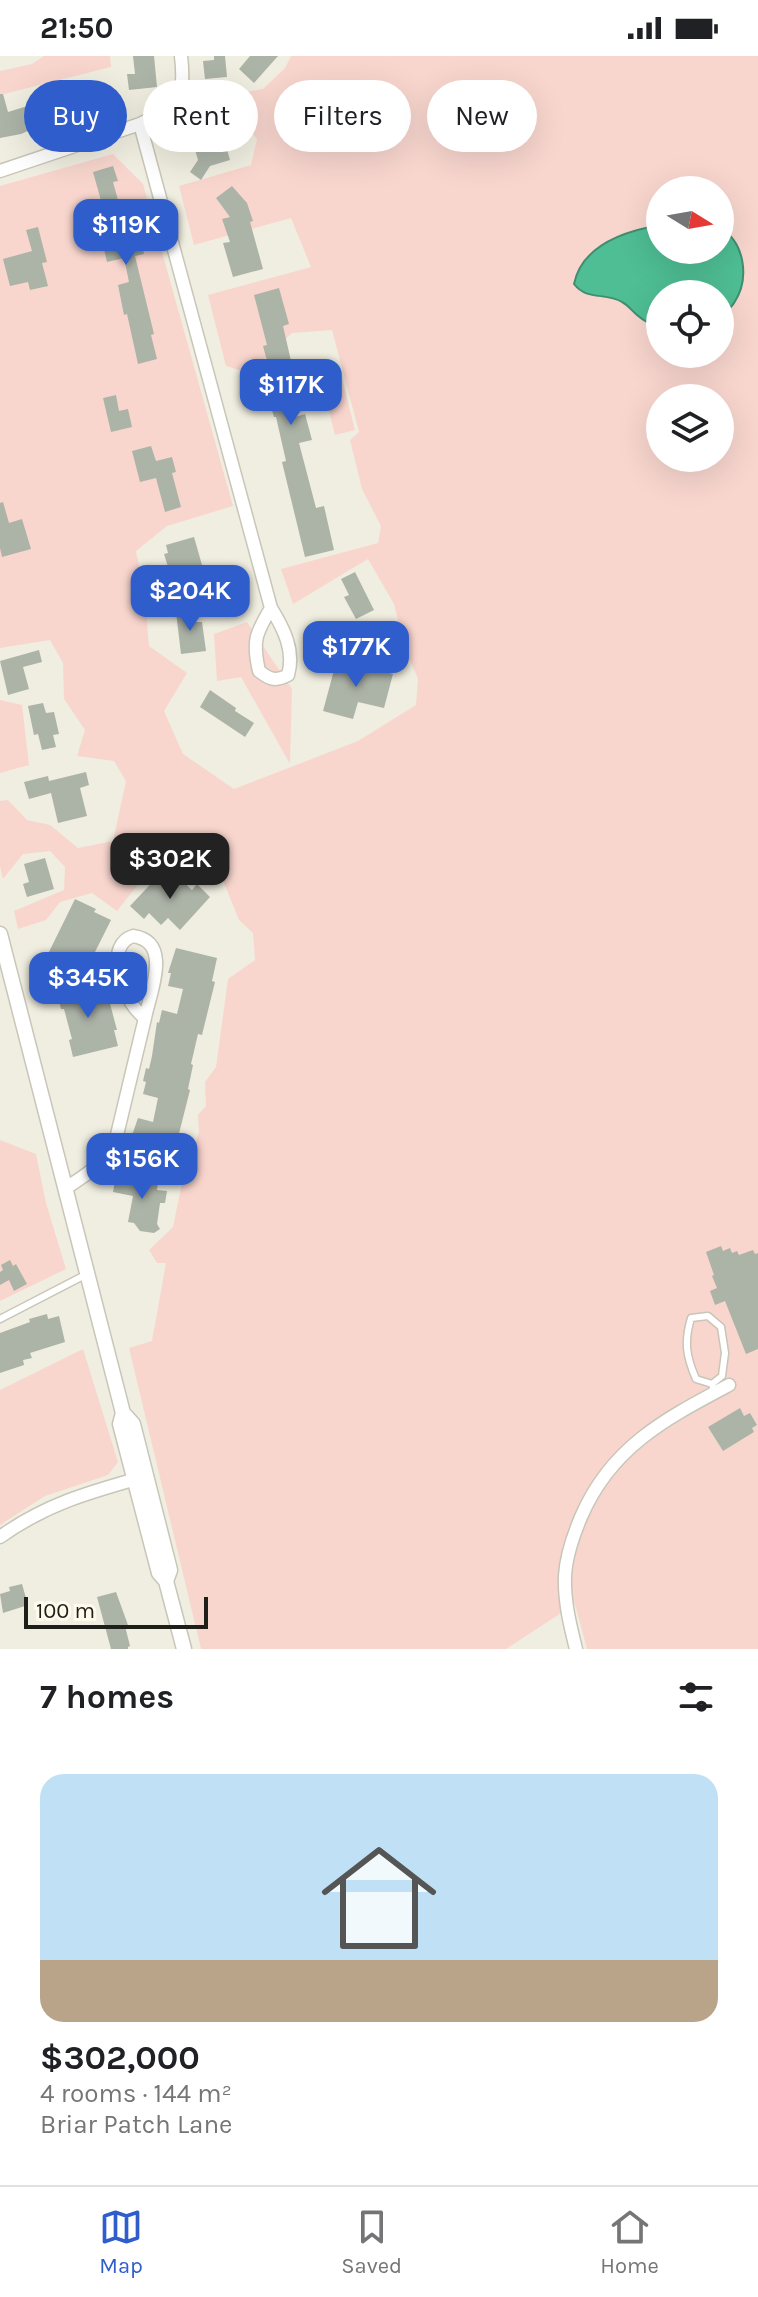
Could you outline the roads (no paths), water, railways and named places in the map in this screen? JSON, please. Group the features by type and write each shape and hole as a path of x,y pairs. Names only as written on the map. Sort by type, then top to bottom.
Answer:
{"street":[{"path":"0,171 140,124 161,113 176,102 183,83 181,56"},
{"path":"140,124 271,608 284,630 292,661 288,675 279,680 269,679 259,671 255,654 257,632 271,608"},
{"path":"0,934 123,1413 133,1424 159,1573 166,1581 184,1649"},
{"path":"66,1188 94,1170 109,1155 116,1139 145,1018 157,961 151,943 133,936 126,938 118,954 120,980 131,1003 145,1018"},
{"path":"576,1649 568,1618 565,1574 568,1555 587,1502 606,1471 624,1452 713,1388 729,1385"},
{"path":"0,1537 31,1516 79,1495 140,1478"}],"lane":[{"path":"0,1319 87,1274"},
{"path":"708,1316 721,1327 725,1353 722,1376 713,1388 696,1379 687,1358 686,1334 691,1318 708,1316"}]}
